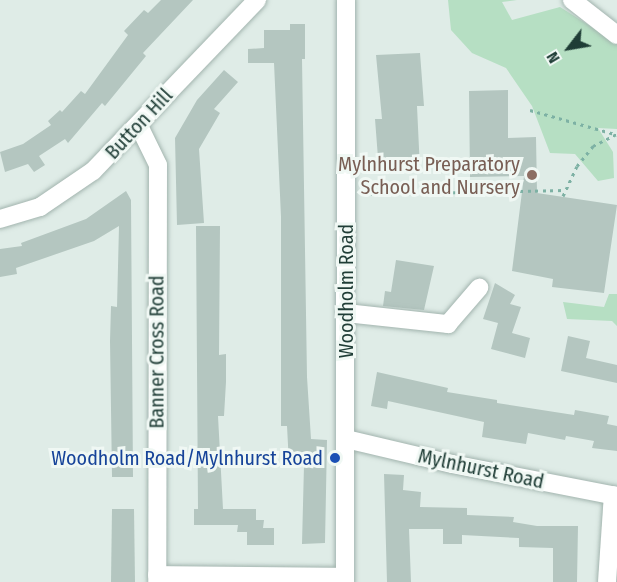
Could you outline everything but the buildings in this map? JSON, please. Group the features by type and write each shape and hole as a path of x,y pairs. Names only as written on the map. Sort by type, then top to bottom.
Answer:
{"street":[{"name":"Button Hill","path":"0,219 21,215 66,193 140,126 257,0"},
{"name":"Woodholm Road","path":"345,580 346,0"},
{"path":"572,0 617,35"},
{"name":"Banner Cross Road","path":"140,126 158,165 157,578"},
{"path":"346,313 448,324 479,288"},
{"name":"Mylnhurst Road","path":"346,439 615,496"},
{"path":"608,582 615,496"},
{"path":"157,578 345,580"}],"path":[{"path":"530,110 616,134"},
{"path":"563,196 593,146 616,134"},
{"path":"346,194 565,190"}],"green space":[{"path":"448,0 517,0 502,2 512,20 560,7 617,43 617,129 598,128 613,152 614,178 598,181 575,154 550,153 532,106 506,68 472,53 451,30"},
{"path":"609,294 617,294 617,326 612,321 567,319 563,302 604,307"}],"place":[{"name":"Mylnhurst Preparatory School and Nursery","path":"532,175"},
{"name":"Woodholm Road/Mylnhurst Road","path":"335,458"}]}
